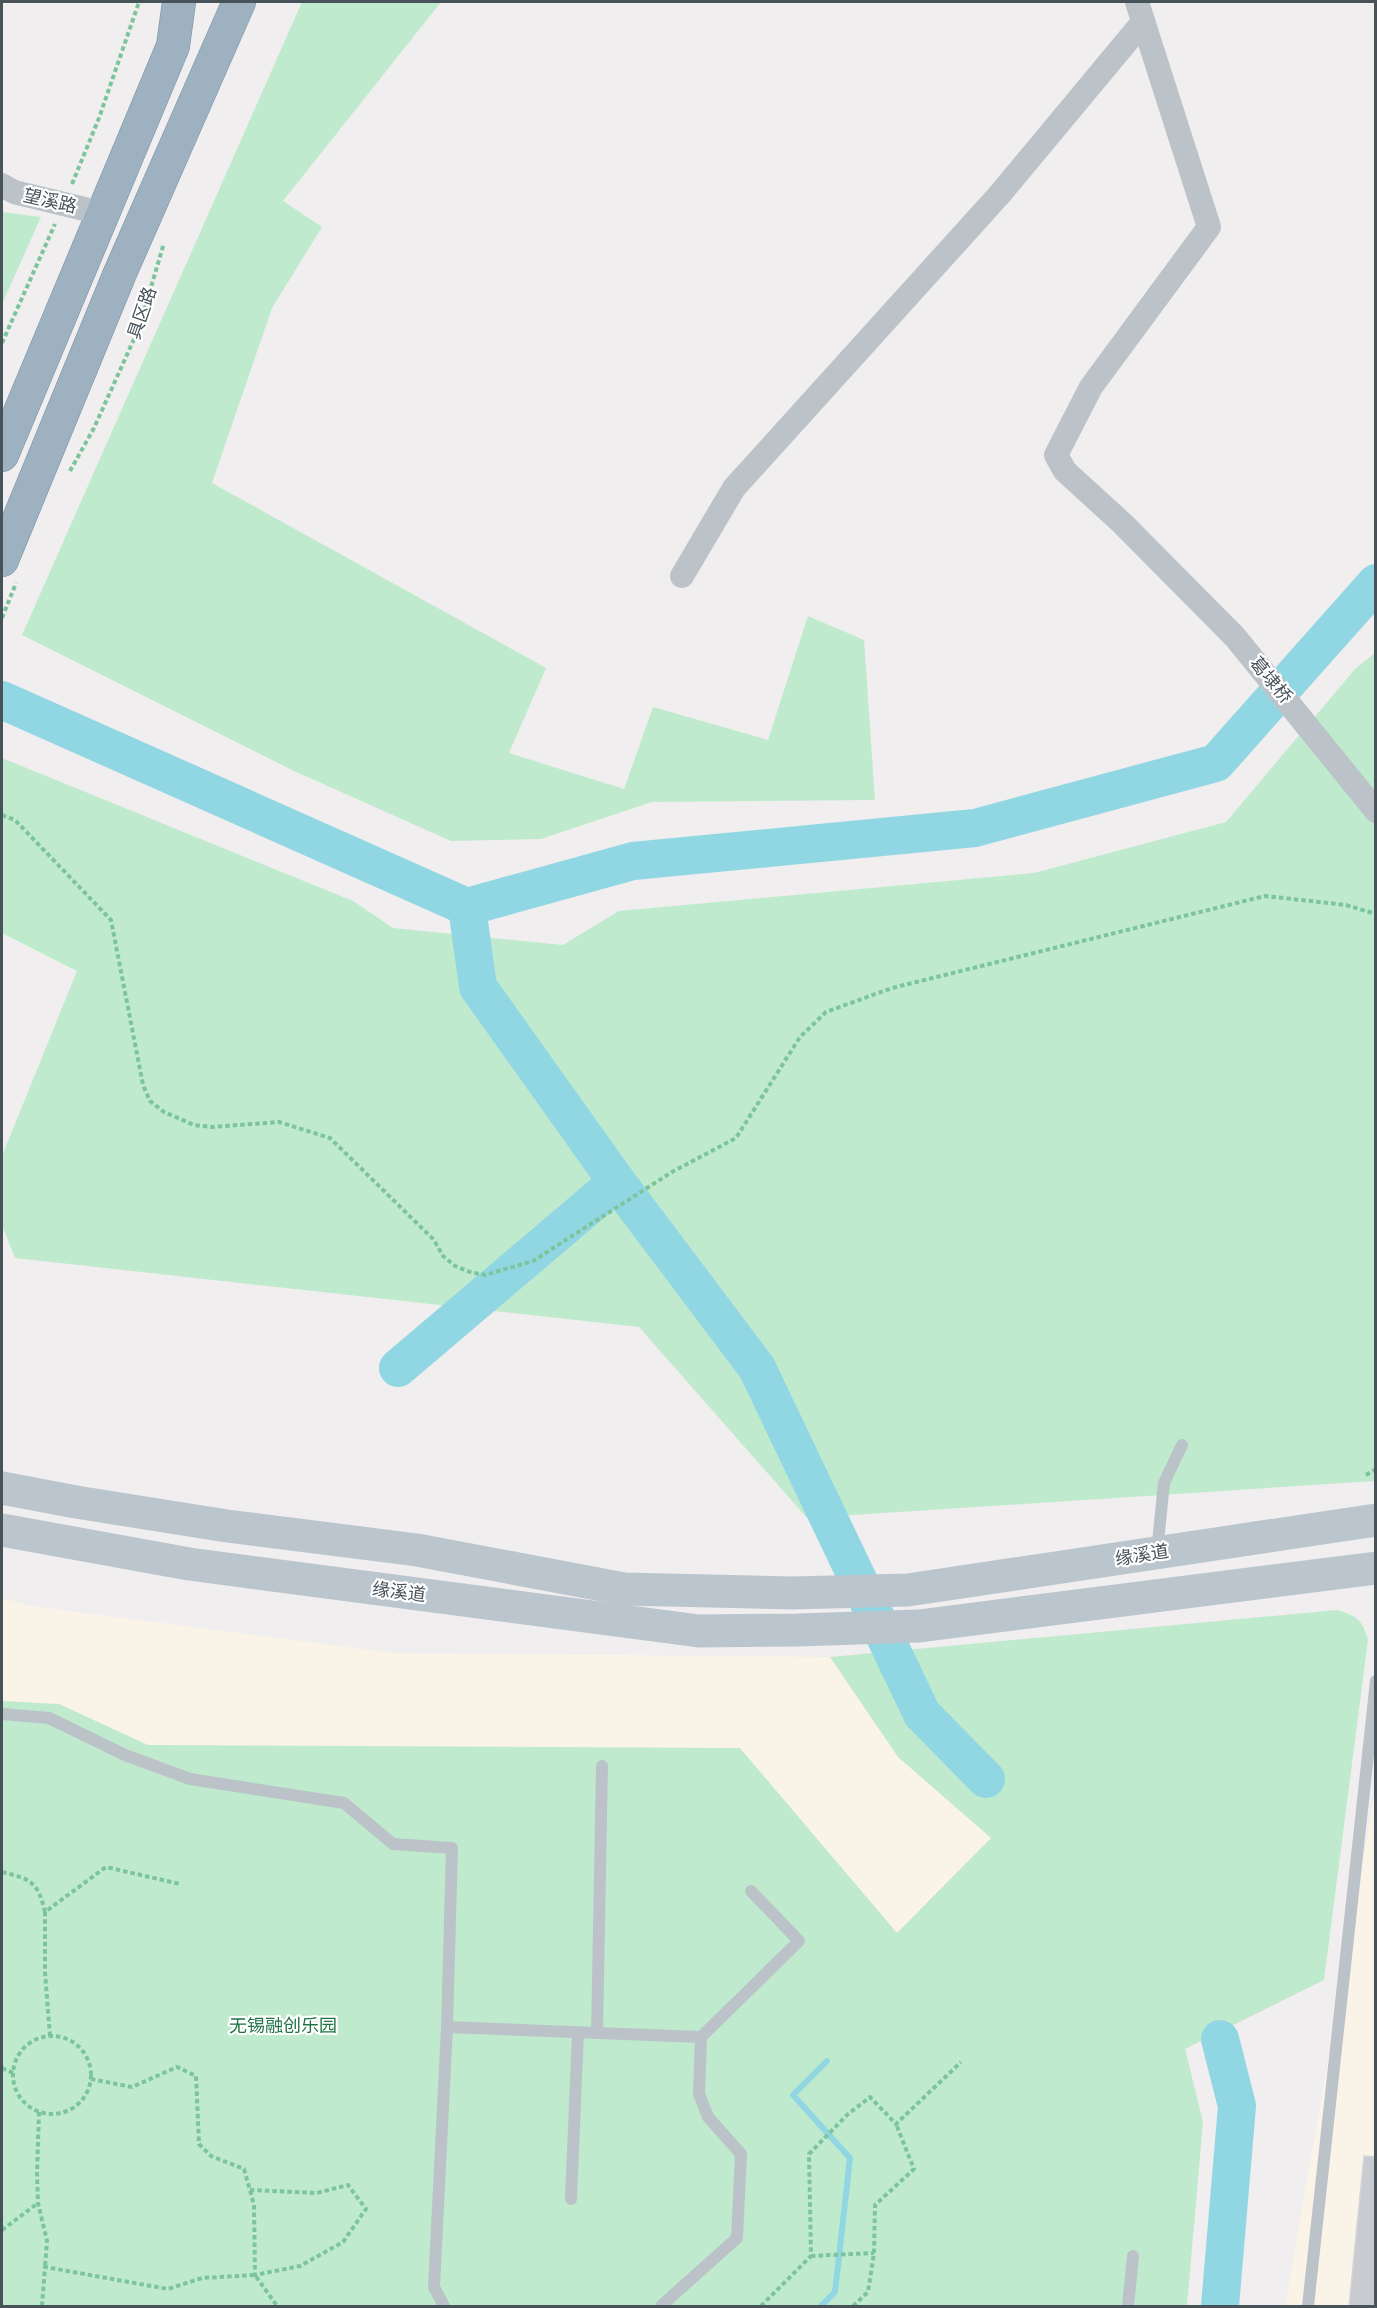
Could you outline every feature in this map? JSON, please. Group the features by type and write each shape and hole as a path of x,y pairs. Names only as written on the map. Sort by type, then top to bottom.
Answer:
{"highway":[{"path":"173,45 179,2"},
{"path":"2,454 101,213 193,2"},
{"name":"具区路","path":"9,571 120,273 239,2"}],"main road":[{"name":"缘溪道","path":"2,1488 227,1526 417,1550 624,1589 792,1593 908,1590 1376,1520"},
{"name":"缘溪道","path":"2,1530 189,1564 699,1631 919,1626 1376,1568"}],"street":[{"path":"682,576 734,488 1000,194 1140,12"},
{"name":"葛埭桥","path":"1140,12 1209,226 1091,387 1056,455 1065,471 1122,522 1235,637 1376,811"},
{"name":"望溪路","path":"2,185 14,192 101,213"}],"lane":[{"path":"1157,1553 1164,1483 1182,1445"},
{"path":"1308,2307 1376,1681"},
{"path":"2,1714 49,1718 125,1755 190,1779 344,1803 393,1844 452,1848 447,2027 434,2287 444,2307"},
{"path":"597,2033 602,1766"},
{"path":"661,2307 736,2238 741,2154 708,2117 699,2094 700,2037 800,1941 751,1891"},
{"path":"447,2027 700,2037"},
{"path":"571,2199 578,2032"},
{"path":"1128,2307 1133,2256"}],"path":[{"path":"2,343 64,204 99,118 139,2"},
{"name":"具区路","path":"64,480 94,429 139,328 165,242"},
{"path":"2,618 9,571"},
{"path":"2,815 15,820 111,921 143,1085 150,1101 164,1112 194,1125 212,1127 279,1122 330,1138 434,1240 443,1256 455,1266 485,1275 533,1262 672,1172 736,1138 800,1037 826,1012 892,988 1265,896 1346,905 1376,914"},
{"path":"1366,1475 1376,1469"},
{"path":"45,1912 106,1867 180,1884"},
{"path":"2,1872 26,1878 41,1893 45,1912 45,1972 51,2036"},
{"path":"59,2036 71,2040 82,2049 89,2060 91,2079 84,2097 75,2106 64,2112 52,2114 39,2112 28,2106 14,2085 13,2073 22,2049 33,2040 59,2036"},
{"path":"896,2124 961,2062"},
{"path":"91,2079 132,2087 177,2067 196,2076 199,2144 211,2156 244,2169 254,2205 255,2275 278,2307"},
{"path":"2,2068 13,2073"},
{"path":"811,2256 809,2154 847,2115 870,2097 896,2124 914,2169 875,2205 874,2253 868,2292 853,2307"},
{"path":"39,2112 38,2203 47,2241 42,2307"},
{"path":"45,2267 168,2289 202,2278 255,2275 300,2266 343,2241 366,2209 348,2185 317,2193 250,2190"},
{"path":"2,2230 38,2203"},
{"path":"761,2307 811,2256 874,2253"}],"shaded area":[{"path":"2,1598 31,1606 392,1653 830,1657 898,1757 991,1838 897,1933 740,1749 148,1745 59,1704 2,1701"},
{"path":"1375,1792 1375,2306 1285,2306"}],"green space":[{"path":"302,2 441,2 283,201 322,227 272,308 212,483 546,668 509,753 624,789 653,707 768,740 808,616 864,640 875,800 652,802 541,839 451,841 294,771 22,635"},
{"path":"2,212 41,217 2,304"},
{"path":"1375,653 1375,1481 807,1518 639,1327 15,1258 2,1225 2,1156 77,971 2,933 2,758 353,901 393,928 563,945 619,911 1034,873 1226,822 1355,669"},
{"name":"无锡融创乐园","path":"1337,1610 1358,1619 1368,1640 1324,1980 1185,2049 1203,2122 1187,2306 2,2306 2,1701 59,1704 148,1745 740,1748 897,1933 991,1838 898,1757 830,1657"}],"building":[{"path":"1364,2156 1376,2157 1376,2307 1349,2307"}],"waterway":[{"path":"986,1779 922,1714 757,1368 617,1182 478,987 467,907 633,861 975,828 1216,763 1376,583"},
{"path":"2,700 467,907"},
{"path":"398,1368 617,1182"},
{"path":"1220,2039 1237,2106 1220,2306"},
{"path":"821,2306 835,2292 850,2158 793,2095 827,2061"}]}
